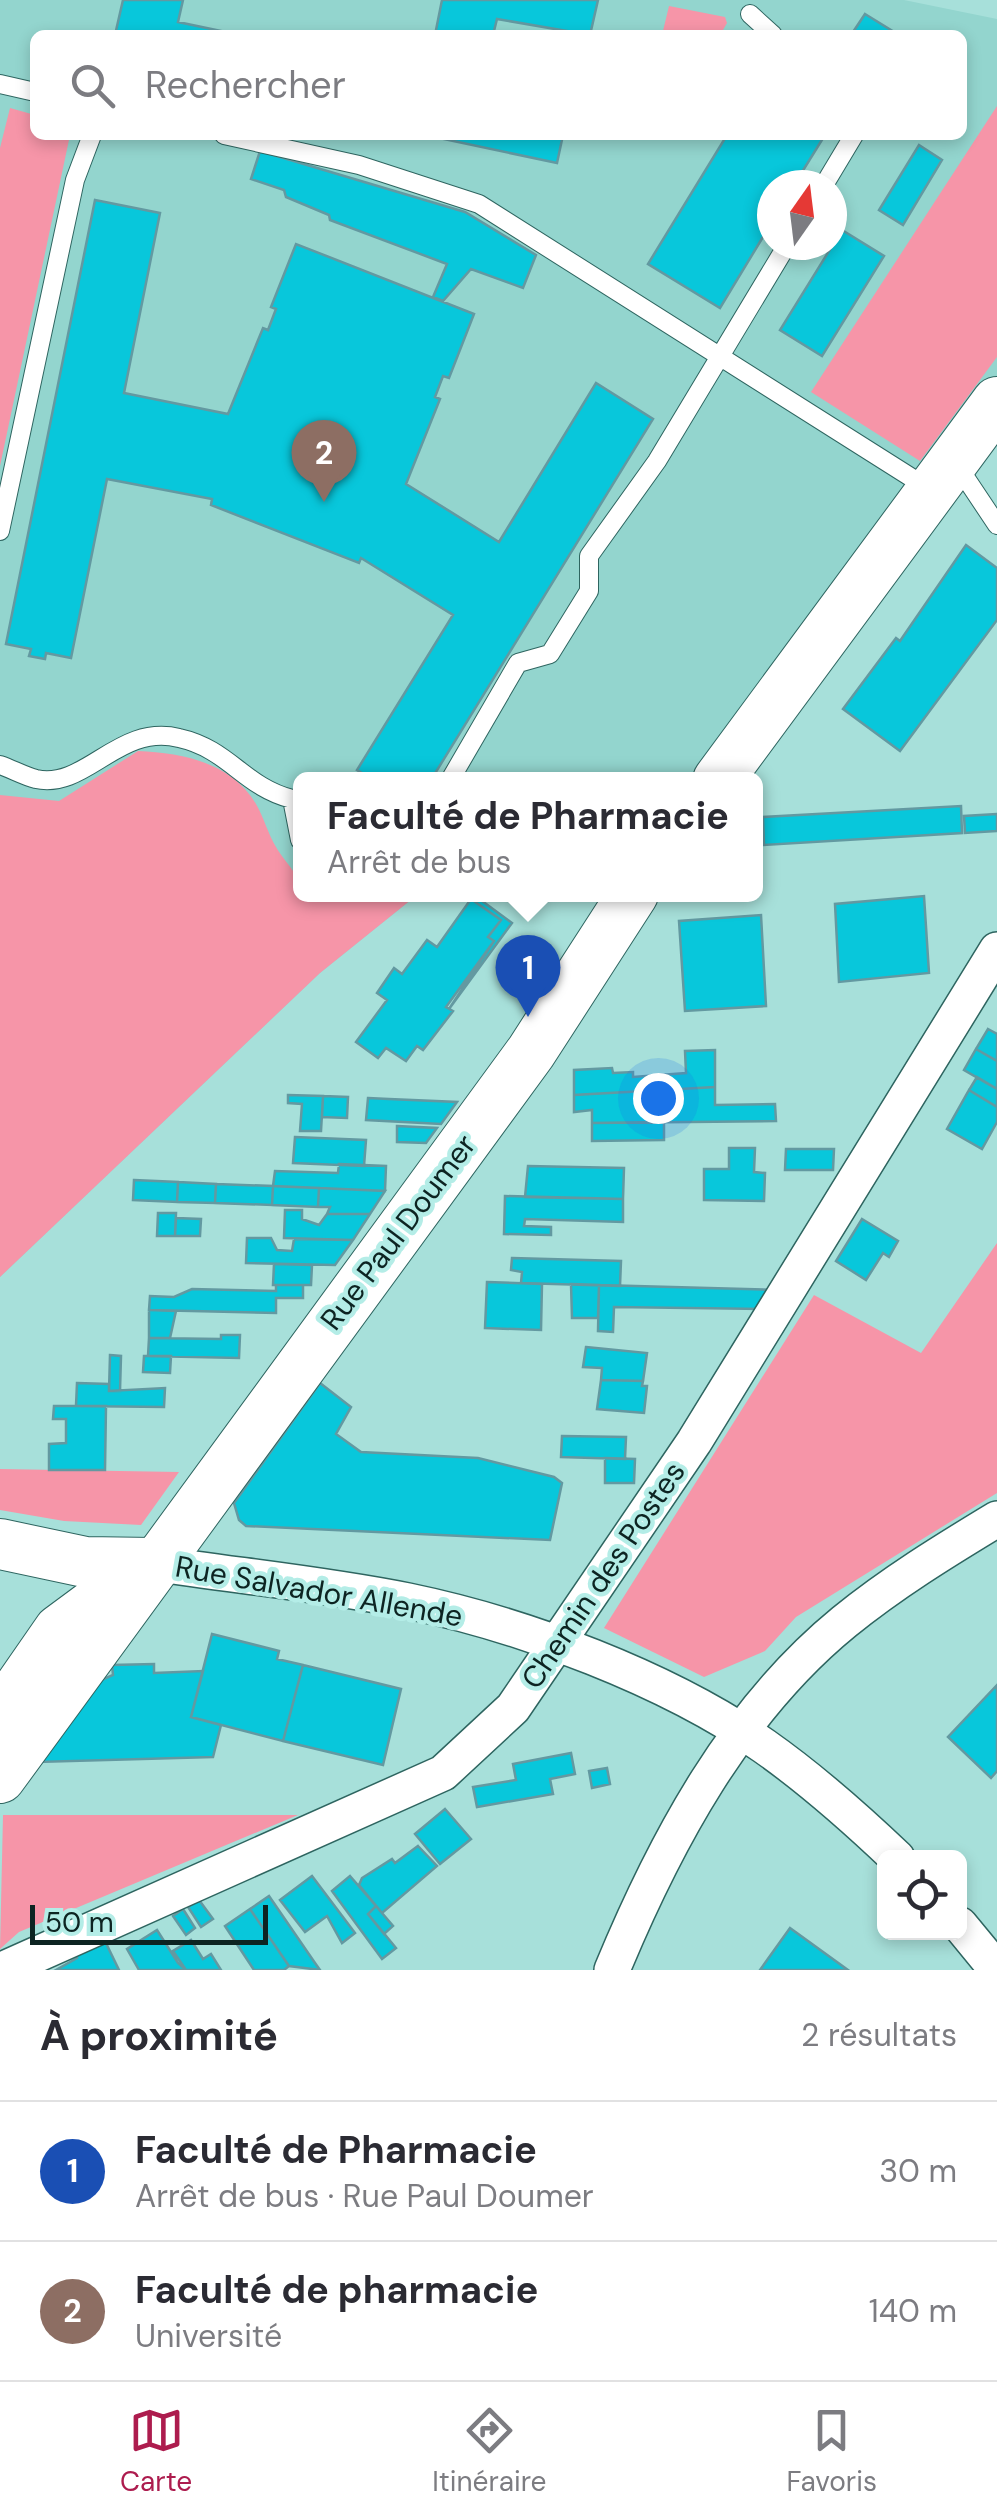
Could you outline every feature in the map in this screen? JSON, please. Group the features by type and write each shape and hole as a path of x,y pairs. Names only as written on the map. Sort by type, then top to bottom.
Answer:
{"main road":[{"path":"724,772 997,402"},
{"name":"Rue Paul Doumer","path":"0,1778 153,1563 522,1064 628,902"},
{"path":"0,1544 85,1562 153,1563"},
{"name":"Rue Paul Doumer","path":"0,1715 58,1630 93,1600 153,1563"}],"street":[{"name":"Chemin des Postes","path":"2,1970 443,1773 513,1708 694,1442 997,950"},
{"path":"612,1970 650,1880 741,1731 770,1695 840,1624 886,1589 997,1519"},
{"name":"Rue Salvador Allende","path":"153,1563 408,1601 558,1644 741,1731 811,1781 888,1850"},
{"path":"967,1934 997,1970"}],"lane":[{"path":"750,14 768,30"},
{"path":"0,84 30,91"},
{"path":"0,531 75,180 90,140"},
{"path":"246,140 359,165 479,204 878,454 943,476 997,525"},
{"path":"833,170 851,140"},
{"path":"455,772 518,663 550,654 589,590 589,556 657,461 778,260"},
{"path":"0,765 40,780 86,770 128,739 177,737 224,756 264,792 292,799 293,804"}],"shaded area":[{"path":"0,0 904,0 997,19 997,402 723,772 293,772 293,902 408,902 320,973 0,1277"},
{"path":"669,6 725,17 727,23 723,30 663,30"},
{"path":"997,106 997,357 920,461 811,392"},
{"path":"10,108 30,114 30,140 69,140 0,466 0,148"},
{"path":"138,751 204,762 233,778 256,804 273,842 293,871 293,902 408,902 320,973 0,1277 0,795 59,801"},
{"path":"997,1243 997,1493 796,1617 765,1651 704,1677 604,1628 814,1295 921,1353"},
{"path":"0,1469 179,1472 141,1525 64,1521 0,1510"},
{"path":"3,1815 298,1815 19,1932 0,1949"}],"building":[{"path":"123,0 183,0 178,22 216,30 116,30"},
{"path":"442,0 598,0 591,30 561,30 497,19 494,30 436,30"},
{"path":"865,14 891,30 854,30"},
{"path":"449,140 562,140 557,163"},
{"path":"724,140 822,140 803,170 757,170 757,247 720,308 648,264"},
{"path":"919,145 942,160 903,225 879,210"},
{"path":"260,151 465,212 536,255 523,288 471,269 443,301 433,297 447,264 330,220 329,215 286,197 284,190 251,179"},
{"path":"95,200 160,213 124,393 228,414 263,328 268,330 276,309 271,307 296,244 474,314 449,378 443,376 435,397 440,399 406,484 499,542 596,383 653,419 436,772 357,770 453,615 361,558 359,563 211,505 212,499 107,479 71,658 46,653 45,659 29,656 31,649 6,644"},
{"path":"847,233 884,256 822,356 780,330 823,260 847,260"},
{"path":"966,545 997,568 997,620 900,751 843,709 896,638 900,641"},
{"path":"961,806 962,833 764,845 763,817"},
{"path":"997,814 997,831 965,833 964,816"},
{"path":"924,896 929,973 839,982 835,904"},
{"path":"469,902 475,902 501,920 488,937 494,941 446,1007 453,1011 423,1050 417,1046 406,1061 386,1048 378,1058 356,1042 387,1000 377,993 394,968 402,974 427,940 437,947"},
{"path":"475,902 484,902 512,923 449,1009 494,941 488,937 501,920"},
{"path":"761,915 766,1006 685,1011 679,921"},
{"path":"988,1029 997,1034 997,1061 976,1049"},
{"path":"976,1049 997,1061 997,1089 964,1070"},
{"path":"715,1050 715,1087 574,1095 574,1070 612,1068 613,1073 633,1072 633,1077 686,1073 685,1051"},
{"path":"977,1077 997,1089 997,1107 969,1090"},
{"path":"715,1087 715,1105 775,1104 776,1121 592,1123 592,1110 574,1112 574,1095"},
{"path":"969,1090 997,1107 997,1122 982,1149 947,1129"},
{"path":"288,1095 323,1096 321,1131 300,1131 302,1104 288,1103"},
{"path":"323,1096 348,1097 347,1118 322,1117"},
{"path":"368,1098 457,1102 441,1124 366,1120"},
{"path":"664,1122 664,1140 592,1141 592,1123"},
{"path":"397,1126 437,1128 426,1143 397,1142"},
{"path":"295,1137 366,1140 364,1166 293,1163"},
{"path":"729,1148 755,1148 754,1172 765,1173 764,1201 704,1200 704,1169 729,1169"},
{"path":"786,1149 834,1149 833,1170 785,1170"},
{"path":"339,1164 386,1166 385,1191 273,1186 275,1171 338,1173"},
{"path":"528,1166 624,1168 623,1199 525,1197"},
{"path":"134,1180 178,1182 177,1202 133,1200"},
{"path":"178,1182 216,1184 215,1203 177,1202"},
{"path":"216,1184 273,1186 272,1205 215,1203"},
{"path":"273,1186 319,1188 318,1207 272,1205"},
{"path":"319,1188 385,1191 370,1214 327,1214 330,1207 318,1207"},
{"path":"505,1196 623,1199 623,1222 525,1219 524,1226 551,1227 551,1235 504,1234"},
{"path":"285,1210 302,1210 302,1219 319,1225 327,1214 370,1214 353,1240 284,1238"},
{"path":"158,1213 176,1213 175,1236 157,1236"},
{"path":"176,1218 201,1219 200,1236 175,1236"},
{"path":"862,1219 898,1241 889,1257 883,1253 866,1280 836,1261"},
{"path":"247,1238 271,1238 277,1250 292,1251 294,1239 353,1240 335,1265 246,1263"},
{"path":"512,1258 621,1261 620,1286 521,1283 522,1272 511,1270"},
{"path":"274,1264 312,1265 311,1285 273,1285"},
{"path":"487,1282 542,1284 541,1330 485,1328"},
{"path":"571,1284 599,1285 598,1318 572,1318"},
{"path":"276,1285 303,1285 303,1298 276,1298 276,1313 149,1310 150,1296 174,1297 192,1289 276,1291"},
{"path":"599,1285 778,1290 766,1309 614,1307 613,1332 598,1331"},
{"path":"149,1310 176,1311 170,1338 149,1338"},
{"path":"221,1335 240,1335 239,1358 148,1356 149,1338 221,1339"},
{"path":"586,1347 647,1353 643,1381 601,1380 602,1368 583,1367"},
{"path":"110,1355 121,1356 120,1391 109,1391"},
{"path":"144,1356 171,1356 170,1373 143,1372"},
{"path":"601,1380 643,1381 642,1386 647,1386 644,1413 597,1409"},
{"path":"77,1383 109,1384 109,1391 165,1388 164,1407 76,1406"},
{"path":"320,1383 351,1407 336,1434 361,1452 478,1458 554,1477 562,1483 550,1540 246,1526 239,1520 234,1503"},
{"path":"54,1406 106,1406 105,1470 49,1470 49,1444 66,1443 66,1419 53,1419"},
{"path":"562,1436 626,1437 625,1459 561,1457"},
{"path":"605,1458 635,1459 634,1483 605,1483"},
{"path":"212,1634 279,1651 277,1659 303,1665 283,1741 191,1717"},
{"path":"154,1664 154,1673 203,1671 191,1717 221,1725 213,1757 38,1762 99,1681 113,1675 112,1665"},
{"path":"303,1665 401,1689 383,1765 283,1741"},
{"path":"997,1685 997,1771 991,1778 948,1737"},
{"path":"571,1753 575,1774 550,1779 553,1794 477,1807 473,1787 516,1780 513,1764"},
{"path":"607,1768 610,1784 592,1788 589,1771"},
{"path":"445,1809 471,1839 440,1864 415,1834"},
{"path":"418,1846 437,1866 382,1913 359,1885 362,1878 392,1859 395,1863"},
{"path":"312,1876 355,1933 342,1943 327,1916 305,1932 280,1900"},
{"path":"350,1876 376,1906 368,1914 396,1948 382,1959 332,1891"},
{"path":"269,1896 320,1970 289,1966 250,1909"},
{"path":"199,1900 213,1919 201,1927 188,1907"},
{"path":"376,1906 393,1926 384,1934 368,1914"},
{"path":"183,1909 195,1928 186,1935 173,1916"},
{"path":"250,1909 289,1966 284,1970 254,1970 225,1926"},
{"path":"790,1928 848,1970 760,1970"},
{"path":"157,1930 186,1970 139,1970 127,1949"},
{"path":"104,1939 119,1970 56,1970 77,1958 73,1950"},
{"path":"191,1940 203,1959 211,1954 221,1970 186,1970 173,1951"}],"place":[{"name":"Faculté de pharmacie","path":"324,502"},
{"name":"Faculté de Pharmacie","path":"528,1017"}]}
